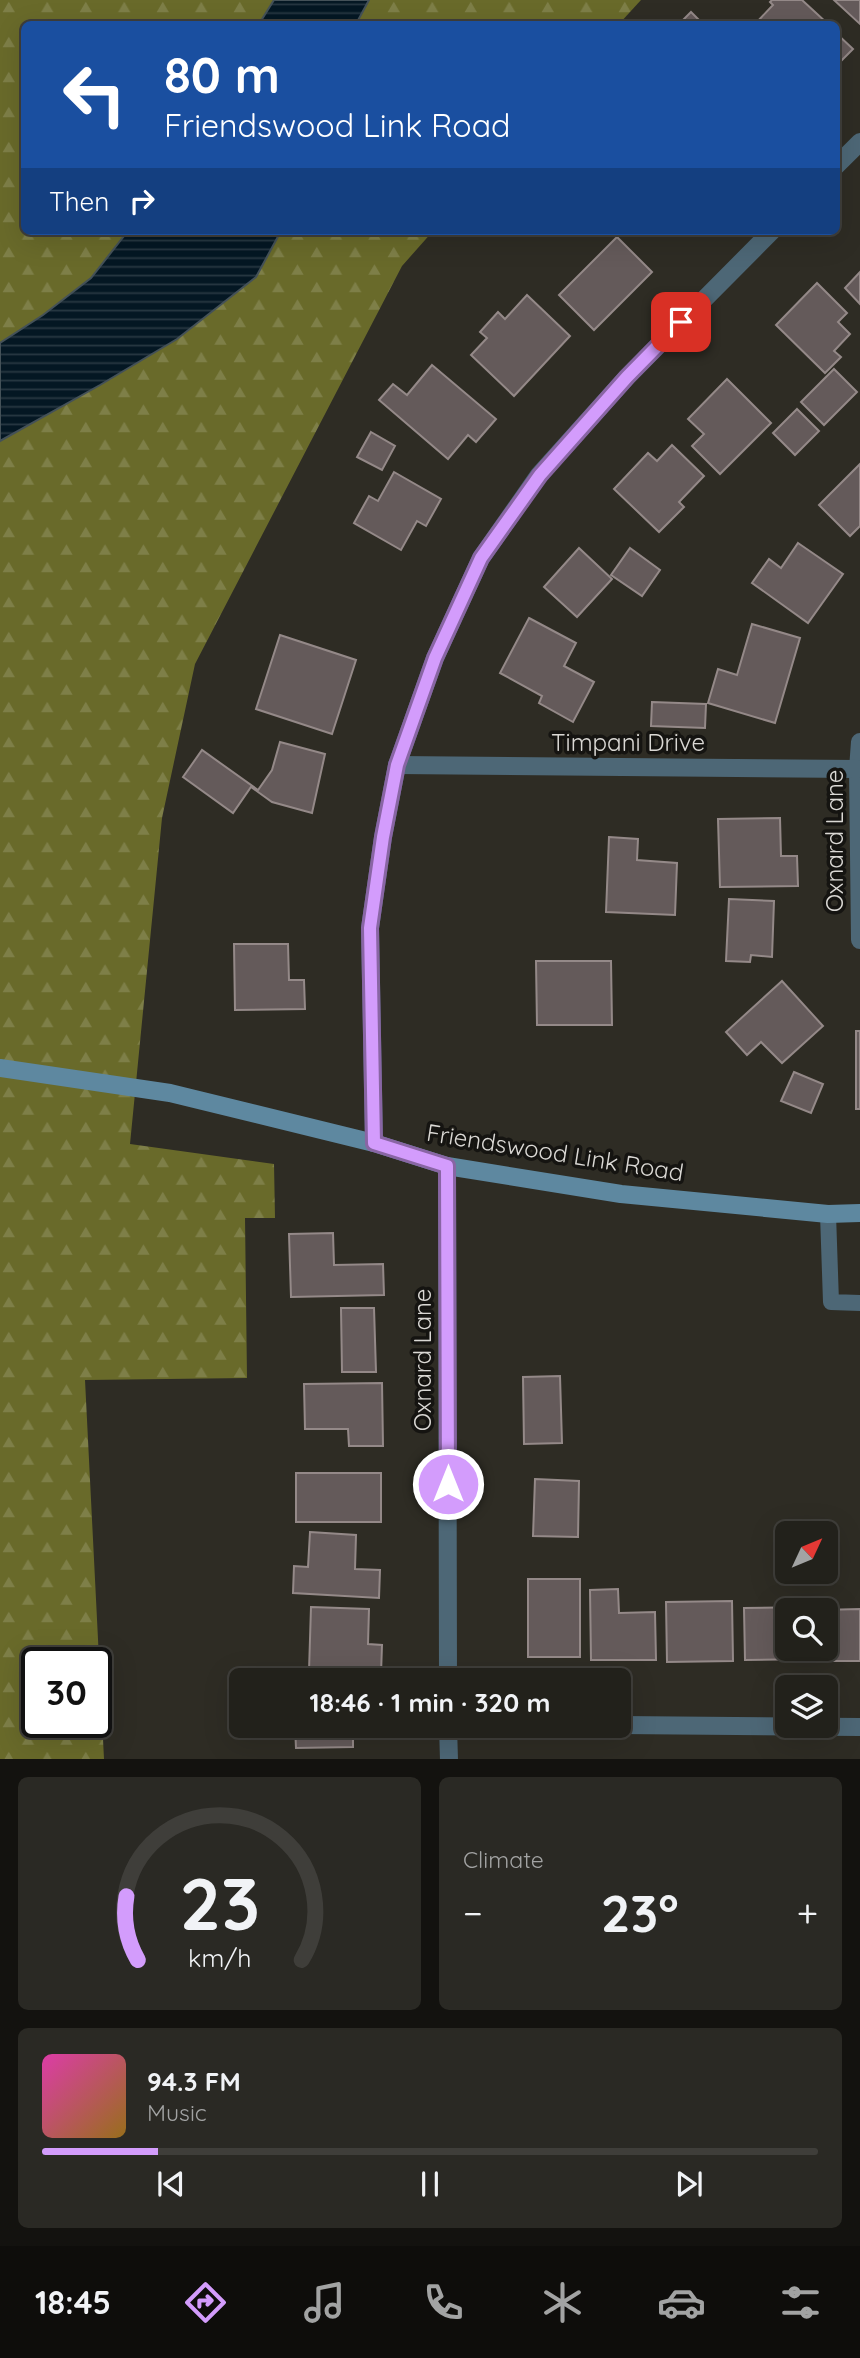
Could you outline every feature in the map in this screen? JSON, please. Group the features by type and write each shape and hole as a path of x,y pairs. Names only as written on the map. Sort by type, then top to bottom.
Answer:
{"main road":[{"name":"Friendswood Link Road","path":"0,1068 170,1093 374,1143 447,1166 621,1194 828,1214 860,1213"}],"street":[{"path":"840,162 860,142"},
{"path":"374,1143 370,928 397,765 435,658 481,558 540,475 627,377 768,235"},
{"name":"Oxnard Lane","path":"860,742 860,940"},
{"name":"Timpani Drive","path":"397,765 858,769"},
{"name":"Oxnard Lane","path":"447,1166 448,1668"},
{"path":"631,1725 860,1727"},
{"path":"449,1738 449,1759"}],"lane":[{"path":"828,1214 831,1302 860,1303"}],"green space":[{"path":"0,0 274,0 261,21 21,21 21,235 125,235 91,278 43,315 0,343"},
{"path":"369,0 641,0 622,21 358,21"},
{"path":"279,235 429,235 402,266 195,664 162,818 130,1144 274,1164 275,1218 245,1218 247,1378 85,1380 98,1647 21,1647 21,1738 103,1738 104,1759 0,1759 0,441 177,339 256,277"}],"water":[{"path":"274,0 369,0 358,21 261,21"},
{"path":"125,235 279,235 256,277 177,339 0,441 0,343 43,315 91,278"}],"building":[{"path":"802,0 825,21 758,21 773,5 770,2"},
{"path":"834,0 860,0 860,24"},
{"path":"691,12 700,21 682,21"},
{"path":"840,37 853,49 840,62"},
{"path":"617,237 652,272 594,330 559,295"},
{"path":"860,272 860,304 845,288"},
{"path":"817,283 847,313 838,322 850,334 834,351 841,357 825,373 776,325"},
{"path":"527,295 570,336 514,396 471,355 487,338 480,332 498,312 505,319"},
{"path":"432,365 496,419 476,442 468,435 448,459 379,400 393,384 407,395"},
{"path":"834,369 857,392 824,425 801,402"},
{"path":"727,379 771,423 720,474 692,446 704,434 688,419"},
{"path":"797,409 819,431 795,455 773,433"},
{"path":"371,432 395,446 382,470 357,457"},
{"path":"672,445 704,476 679,502 684,507 659,532 614,489 648,453 657,461"},
{"path":"860,464 860,526 850,536 819,505"},
{"path":"394,472 441,499 426,526 417,521 401,550 354,523 369,496 378,501"},
{"path":"798,543 843,574 808,623 752,583 769,559 781,568"},
{"path":"579,548 612,579 577,617 544,587"},
{"path":"630,548 660,570 642,596 611,575"},
{"path":"529,618 576,643 564,666 594,682 573,722 539,703 542,696 500,673"},
{"path":"752,624 800,638 775,723 708,703 718,669 737,675"},
{"path":"280,635 356,660 332,734 256,709"},
{"path":"652,702 706,704 705,728 651,726"},
{"path":"280,742 325,754 312,813 272,802 251,787 233,813 183,777 202,750 258,790 272,770"},
{"path":"780,818 781,856 797,856 798,886 720,887 718,819"},
{"path":"609,837 638,839 637,860 677,863 675,915 606,912"},
{"path":"729,899 774,901 772,957 751,955 750,962 726,961"},
{"path":"234,944 288,944 289,980 304,980 305,1009 235,1010"},
{"path":"536,961 611,961 612,1025 537,1025"},
{"path":"782,981 823,1026 782,1063 761,1042 747,1055 726,1032"},
{"path":"856,1031 860,1031 860,1109 856,1109"},
{"path":"794,1072 823,1084 811,1113 781,1101"},
{"path":"333,1233 334,1265 383,1264 384,1295 291,1297 289,1234"},
{"path":"341,1308 374,1308 376,1372 342,1372"},
{"path":"560,1376 562,1443 524,1444 523,1377"},
{"path":"382,1383 383,1446 349,1446 348,1429 305,1429 304,1384"},
{"path":"296,1473 381,1473 381,1522 296,1522"},
{"path":"535,1479 579,1481 578,1537 533,1536"},
{"path":"310,1532 356,1535 355,1569 380,1570 379,1598 293,1593 294,1566 308,1567"},
{"path":"528,1579 580,1579 580,1657 528,1657"},
{"path":"618,1589 619,1613 655,1612 656,1660 591,1660 590,1590"},
{"path":"732,1601 733,1661 667,1662 666,1602"},
{"path":"311,1607 369,1609 368,1644 382,1645 381,1668 309,1668"},
{"path":"744,1608 775,1608 775,1660 745,1660"},
{"path":"860,1609 860,1661 838,1661 838,1610"},
{"path":"296,1738 353,1738 353,1747 296,1748"}],"route":[{"path":"448,1484 447,1166 374,1143 370,928 397,765 435,658 481,558 540,475 627,377 681,322"}]}
